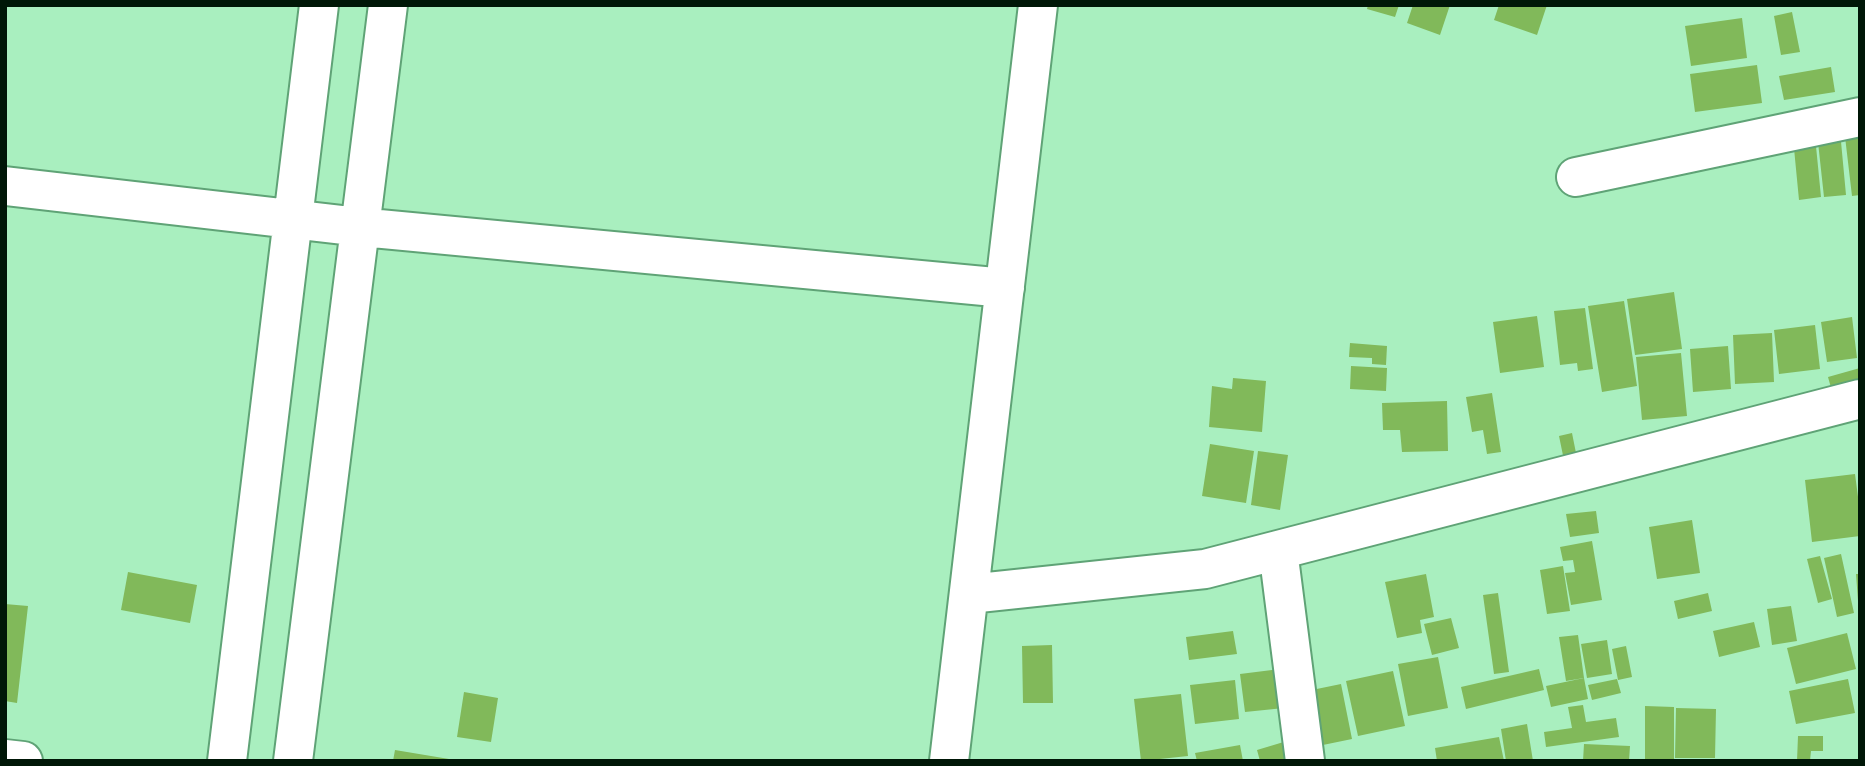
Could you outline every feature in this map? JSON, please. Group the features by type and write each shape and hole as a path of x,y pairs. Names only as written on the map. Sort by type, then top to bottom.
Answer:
{"street":[{"path":"227,761 320,5"},
{"path":"293,761 388,5"},
{"path":"949,761 1038,5"},
{"path":"1576,177 1860,117"},
{"path":"5,186 360,227 1004,288"},
{"path":"969,594 1205,569 1860,399"},
{"path":"1278,550 1304,761"},
{"path":"5,759 23,761"}],"building":[{"path":"1368,5 1399,5 1395,17 1367,9"},
{"path":"1413,5 1450,5 1440,35 1407,23"},
{"path":"1499,5 1547,5 1537,35 1494,20"},
{"path":"1792,12 1800,52 1781,55 1774,16"},
{"path":"1742,18 1747,58 1691,66 1685,26"},
{"path":"1757,65 1762,103 1695,112 1690,74"},
{"path":"1831,67 1835,92 1784,100 1779,76"},
{"path":"1860,126 1860,195 1852,196 1844,128"},
{"path":"1840,131 1846,195 1824,197 1817,133"},
{"path":"1815,136 1821,197 1799,200 1793,138"},
{"path":"1674,292 1682,349 1635,355 1627,299"},
{"path":"1624,301 1637,386 1602,392 1588,306"},
{"path":"1585,308 1593,369 1578,371 1577,363 1560,365 1554,311"},
{"path":"1537,316 1544,367 1500,373 1493,322"},
{"path":"1852,317 1857,358 1827,362 1821,322"},
{"path":"1815,325 1820,369 1779,374 1774,330"},
{"path":"1772,333 1774,382 1735,384 1733,335"},
{"path":"1350,343 1387,346 1386,365 1372,364 1372,358 1349,357"},
{"path":"1728,346 1731,389 1693,392 1690,349"},
{"path":"1681,353 1687,416 1642,420 1636,357"},
{"path":"1351,366 1387,368 1386,391 1350,389"},
{"path":"1860,368 1860,388 1833,395 1828,377"},
{"path":"1233,378 1266,381 1262,432 1209,427 1212,386 1232,389"},
{"path":"1492,393 1501,452 1487,454 1483,430 1472,432 1466,397"},
{"path":"1447,401 1448,451 1402,452 1400,430 1383,430 1382,403"},
{"path":"1572,433 1579,468 1566,470 1559,436"},
{"path":"1210,444 1254,451 1246,503 1202,496"},
{"path":"1258,451 1288,455 1280,510 1251,505"},
{"path":"1855,474 1860,536 1812,542 1805,480"},
{"path":"1596,511 1599,533 1570,537 1566,514"},
{"path":"1692,520 1700,573 1657,579 1649,527"},
{"path":"1592,541 1602,600 1571,605 1565,573 1575,572 1573,560 1563,561 1560,547"},
{"path":"1841,554 1854,613 1837,617 1824,558"},
{"path":"1820,556 1832,599 1818,603 1807,559"},
{"path":"1563,566 1570,611 1547,614 1540,570"},
{"path":"128,572 197,585 190,623 121,610"},
{"path":"1426,574 1434,617 1420,620 1422,633 1397,638 1385,582"},
{"path":"1856,574 1860,574 1860,601 1858,601"},
{"path":"1498,593 1509,672 1494,674 1483,595"},
{"path":"1708,593 1712,611 1678,619 1674,601"},
{"path":"5,604 28,606 17,703 5,701"},
{"path":"1791,606 1797,641 1772,645 1767,609"},
{"path":"1451,618 1459,648 1432,655 1424,624"},
{"path":"1754,622 1760,647 1719,657 1713,631"},
{"path":"1233,631 1237,654 1189,660 1186,637"},
{"path":"1847,633 1856,669 1796,684 1787,648"},
{"path":"1578,635 1584,678 1566,681 1559,637"},
{"path":"1607,640 1612,674 1587,678 1581,644"},
{"path":"1052,645 1053,703 1023,703 1022,646"},
{"path":"1626,646 1632,677 1618,680 1612,649"},
{"path":"1438,657 1448,708 1408,716 1398,664"},
{"path":"1280,669 1284,708 1245,712 1240,674"},
{"path":"1539,669 1544,690 1466,709 1461,687"},
{"path":"1393,671 1405,726 1358,736 1346,681"},
{"path":"1584,678 1588,699 1551,707 1546,686"},
{"path":"1617,679 1621,693 1592,700 1588,685"},
{"path":"1848,679 1855,713 1796,724 1789,691"},
{"path":"1235,680 1239,719 1195,724 1190,685"},
{"path":"1341,684 1352,739 1318,746 1307,691"},
{"path":"464,692 498,698 491,742 457,737"},
{"path":"1181,694 1188,756 1141,761 1134,699"},
{"path":"1583,705 1586,722 1616,718 1619,737 1546,747 1544,732 1572,728 1568,707"},
{"path":"1645,706 1674,707 1674,761 1645,761"},
{"path":"1676,708 1716,709 1715,758 1675,758"},
{"path":"1527,724 1533,761 1506,761 1501,729"},
{"path":"1798,736 1823,736 1823,751 1811,751 1810,761 1797,761"},
{"path":"1499,737 1504,761 1437,761 1435,748"},
{"path":"1287,741 1292,761 1260,761 1257,750"},
{"path":"1584,744 1630,746 1629,761 1583,761"},
{"path":"1240,745 1243,761 1197,761 1195,753"},
{"path":"395,750 449,759 449,761 393,761"}]}
